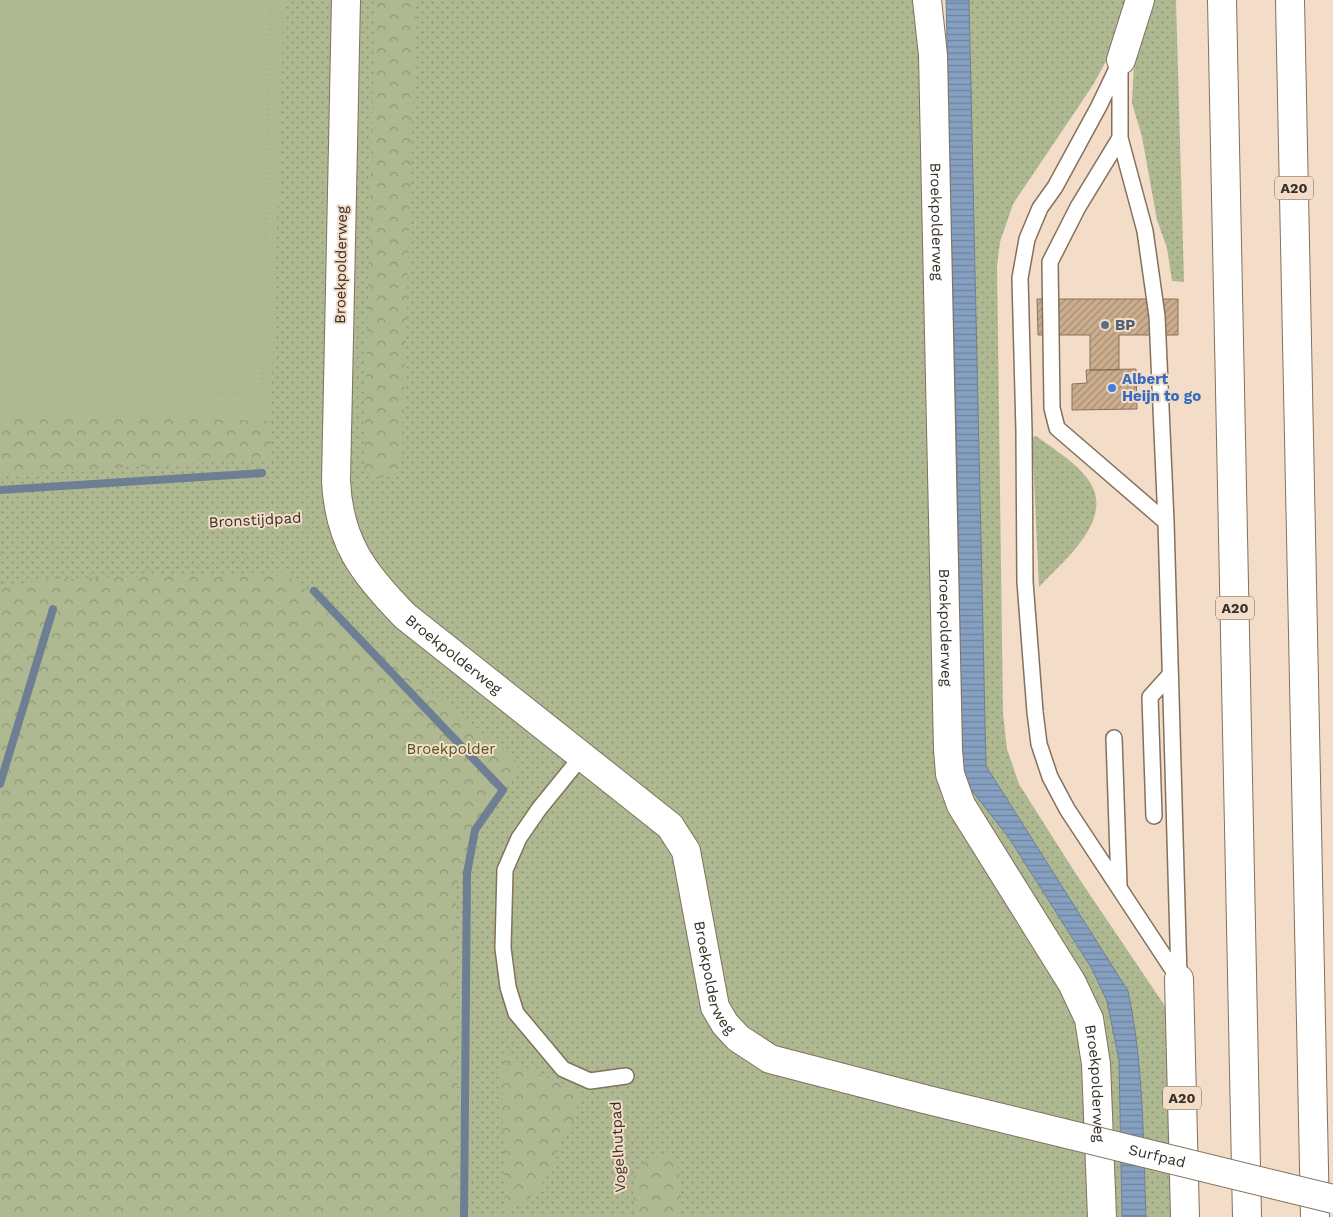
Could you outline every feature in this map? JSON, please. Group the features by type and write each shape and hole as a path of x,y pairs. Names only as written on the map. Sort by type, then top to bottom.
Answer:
{"main road":[{"name":"Broekpolderweg","path":"346,0 336,481 340,519 354,554 377,587 405,616 670,826 686,851 715,1007 738,1038 775,1060 924,1100"},
{"name":"Broekpolderweg","path":"927,0 933,55 950,774 961,805 1072,983 1089,1019 1096,1064 1102,1217"},
{"name":"A20","path":"1121,60 1140,0"},
{"name":"A20","path":"1222,0 1247,1217"},
{"name":"A20","path":"1290,0 1315,1217"},
{"name":"A20","path":"1179,978 1185,1217"},
{"name":"Surfpad","path":"924,1100 1333,1199"}],"lane":[{"name":"A20","path":"1121,60 1119,97 1120,138 1134,184 1152,270 1157,316 1166,522 1179,978"},
{"name":"A20","path":"1121,60 1055,187 1040,208 1027,239 1020,278 1025,582 1039,744 1050,776 1067,809 1179,978"},
{"path":"1120,138 1078,207 1050,262 1052,408 1057,428 1166,522"},
{"path":"1154,816 1150,697 1169,676"},
{"path":"1114,738 1119,885"},
{"path":"582,756 534,816 519,838 505,870 503,948 508,987 516,1013 563,1069 590,1082 626,1076"}],"path":[{"path":"0,390 28,390 34,396 92,396 95,392 262,394 270,0"},
{"path":"0,151 267,155"},
{"name":"Bronstijdpad","path":"0,554 274,527 312,529 293,544 262,556 229,562 0,583"},
{"path":"493,1217 513,1188 499,1114 516,1013"},
{"path":"628,1148 656,1118 712,1090 753,1066 775,1060"},
{"name":"Vogelhutpad","path":"626,1076 628,1148 634,1217"}],"green space":[{"name":"Broekpolder","path":"0,0 916,0 918,11 938,737 1063,977 1085,1050 1091,1217 0,1217"},
{"path":"0,0 284,0 271,421 0,413"},
{"path":"375,0 416,0 402,459 392,475 383,477 364,475"},
{"path":"969,0 1127,0 1110,54 1093,85 1013,204 1000,242 997,266 1003,714 1007,749 1019,784 1076,874 1169,1012 1173,1217 1146,1217 1140,1075 1128,991 986,766"},
{"path":"1154,0 1176,0 1184,282 1172,281 1167,248 1157,220 1142,137 1132,103 1134,63"},
{"path":"0,413 271,421 271,458 0,475"},
{"path":"1036,436 1080,470 1091,484 1096,498 1095,513 1090,527 1082,540 1039,587 1032,437"},
{"path":"284,572 520,764 480,820 465,853 456,890 458,1217 0,1217 0,585 64,579"},
{"path":"966,783 1009,838 1092,969 1107,1001 1119,1060 1122,1217 1109,1217 1106,1065 981,825"},
{"path":"509,1052 524,1067 582,1094 572,1123 561,1141 553,1168 537,1191 521,1205 505,1209 501,1072 505,1056"},
{"path":"669,1155 676,1158 681,1184 680,1217 635,1217 633,1183 638,1168 655,1158"}],"water":[{"path":"946,0 969,0 986,766 1128,991 1140,1075 1146,1217 1122,1217 1119,1060 1107,1001 1092,969 1009,838 966,783 959,754 961,693"}],"building":[{"path":"1037,299 1178,299 1178,335 1119,335 1119,370 1090,370 1090,335 1038,335"},
{"path":"1136,369 1137,409 1072,410 1072,384 1087,383 1086,370"}],"waterway":[{"path":"0,490 262,473"},
{"path":"314,591 503,790 475,830 467,873 464,1217"},
{"path":"0,784 53,609"}],"place":[{"name":"BP","path":"1105,325"},
{"name":"Albert Heijn to go","path":"1112,388"}]}
